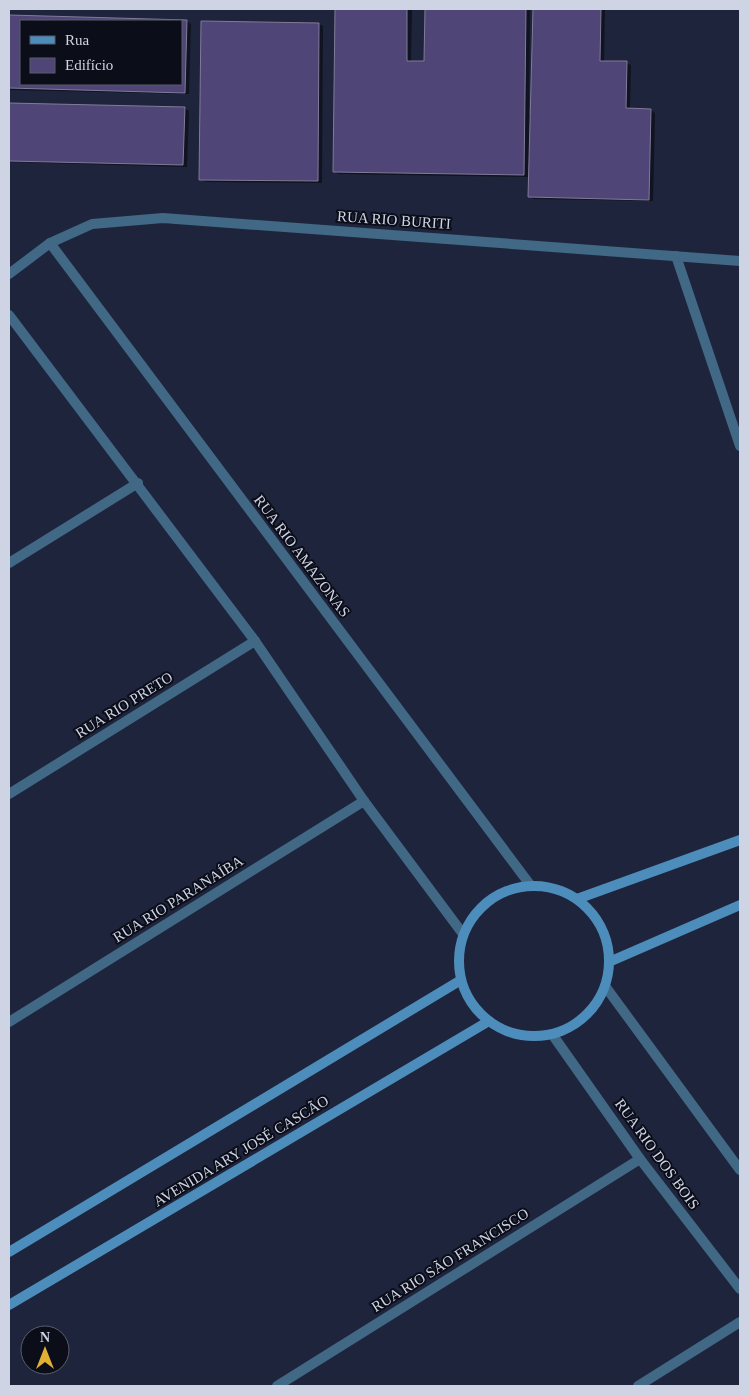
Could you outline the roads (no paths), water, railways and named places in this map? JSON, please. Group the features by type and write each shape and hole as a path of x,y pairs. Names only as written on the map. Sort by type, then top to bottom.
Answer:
{"street":[{"name":"RUA RIO BURITI","path":"9,274 50,244 92,224 163,218 740,261"},
{"name":"RUA RIO AMAZONAS","path":"50,244 531,886"},
{"path":"676,256 740,446"},
{"path":"9,316 255,641 364,801 463,934"},
{"path":"9,563 138,484"},
{"name":"RUA RIO PRETO","path":"9,794 255,641"},
{"name":"RUA RIO PARANAÍBA","path":"9,1022 364,801"},
{"path":"577,899 740,840"},
{"path":"531,886 555,889 577,899 594,916 606,938 610,962 605,986 593,1008 575,1024 552,1034 530,1036 508,1032 489,1022 471,1003 460,980 458,957 463,934 478,910 502,893 531,886"},
{"path":"610,962 740,905"},
{"path":"9,1252 460,980"},
{"path":"605,986 740,1170"},
{"name":"AVENIDA ARY JOSÉ CASCÃO","path":"9,1306 489,1022"},
{"name":"RUA RIO DOS BOIS","path":"552,1034 640,1159 740,1289"},
{"name":"RUA RIO SÃO FRANCISCO","path":"277,1386 640,1159"},
{"path":"638,1386 740,1322"}]}
